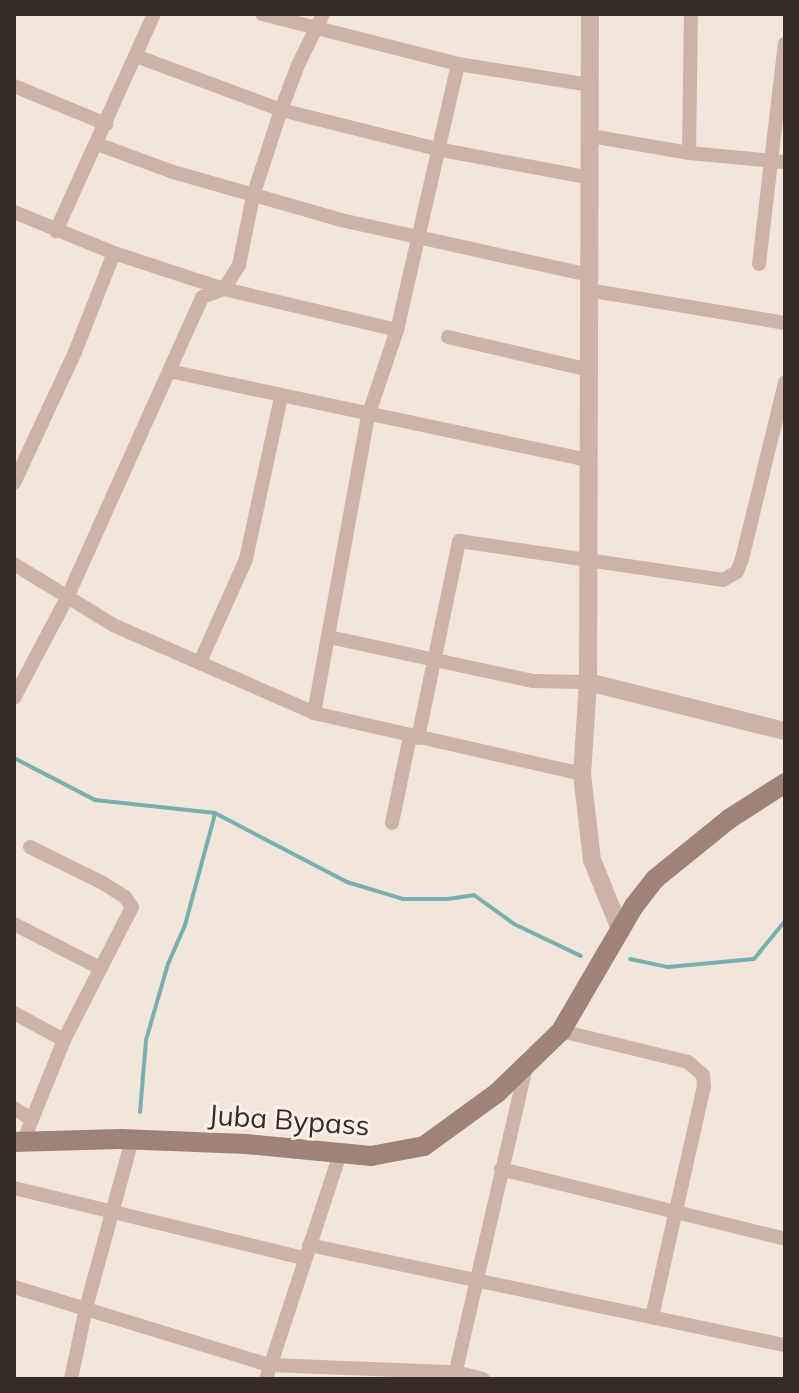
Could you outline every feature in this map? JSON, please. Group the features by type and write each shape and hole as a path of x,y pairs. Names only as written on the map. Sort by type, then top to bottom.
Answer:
{"main road":[{"name":"Juba Bypass","path":"19,1142 132,1140 246,1144 371,1156 424,1146 497,1093 561,1031 620,929 655,879 729,819 785,783"}],"street":[{"path":"262,14 458,64 590,85"},
{"path":"14,698 67,598 219,287 239,265 253,196 281,110 298,65 323,14"},
{"path":"590,14 588,682 582,774 592,860 620,929"},
{"path":"689,153 691,14"},
{"path":"56,231 136,56 150,15"},
{"path":"759,264 779,162 785,44"},
{"path":"136,56 281,110 437,149 590,178"},
{"path":"314,713 368,416 397,330 458,64"},
{"path":"14,86 106,124"},
{"path":"591,136 689,153 779,162"},
{"path":"97,144 253,196 416,239 589,283 785,323"},
{"path":"14,212 114,253 219,287 397,330"},
{"path":"14,483 75,352 114,253"},
{"path":"67,598 202,297 219,287"},
{"path":"448,337 590,370"},
{"path":"169,371 368,416 589,460"},
{"path":"392,823 435,659 459,541 587,563 723,580 737,572 765,475 785,382"},
{"path":"200,662 246,559 281,397"},
{"path":"14,564 113,625 314,713 582,774"},
{"path":"329,637 533,681 588,682 785,731"},
{"path":"19,1142 64,1040 132,907 125,897 101,882 30,847"},
{"path":"14,924 100,968"},
{"path":"14,1013 64,1040"},
{"path":"561,1031 688,1062 701,1071 704,1086 673,1211 652,1317"},
{"path":"454,1376 528,1061"},
{"path":"14,1108 31,1119"},
{"path":"71,1379 86,1308 132,1140"},
{"path":"268,1372 340,1154"},
{"path":"501,1169 785,1239"},
{"path":"14,1188 307,1251 478,1281 785,1345"},
{"path":"14,1287 86,1308 268,1372 483,1379"}],"waterway":[{"path":"14,758 95,800 215,813 347,882 403,899 447,899 474,895 514,924 581,956"},
{"path":"140,1112 146,1040 168,964 185,925 215,814"},
{"path":"630,959 668,967 754,959 785,921"}]}
